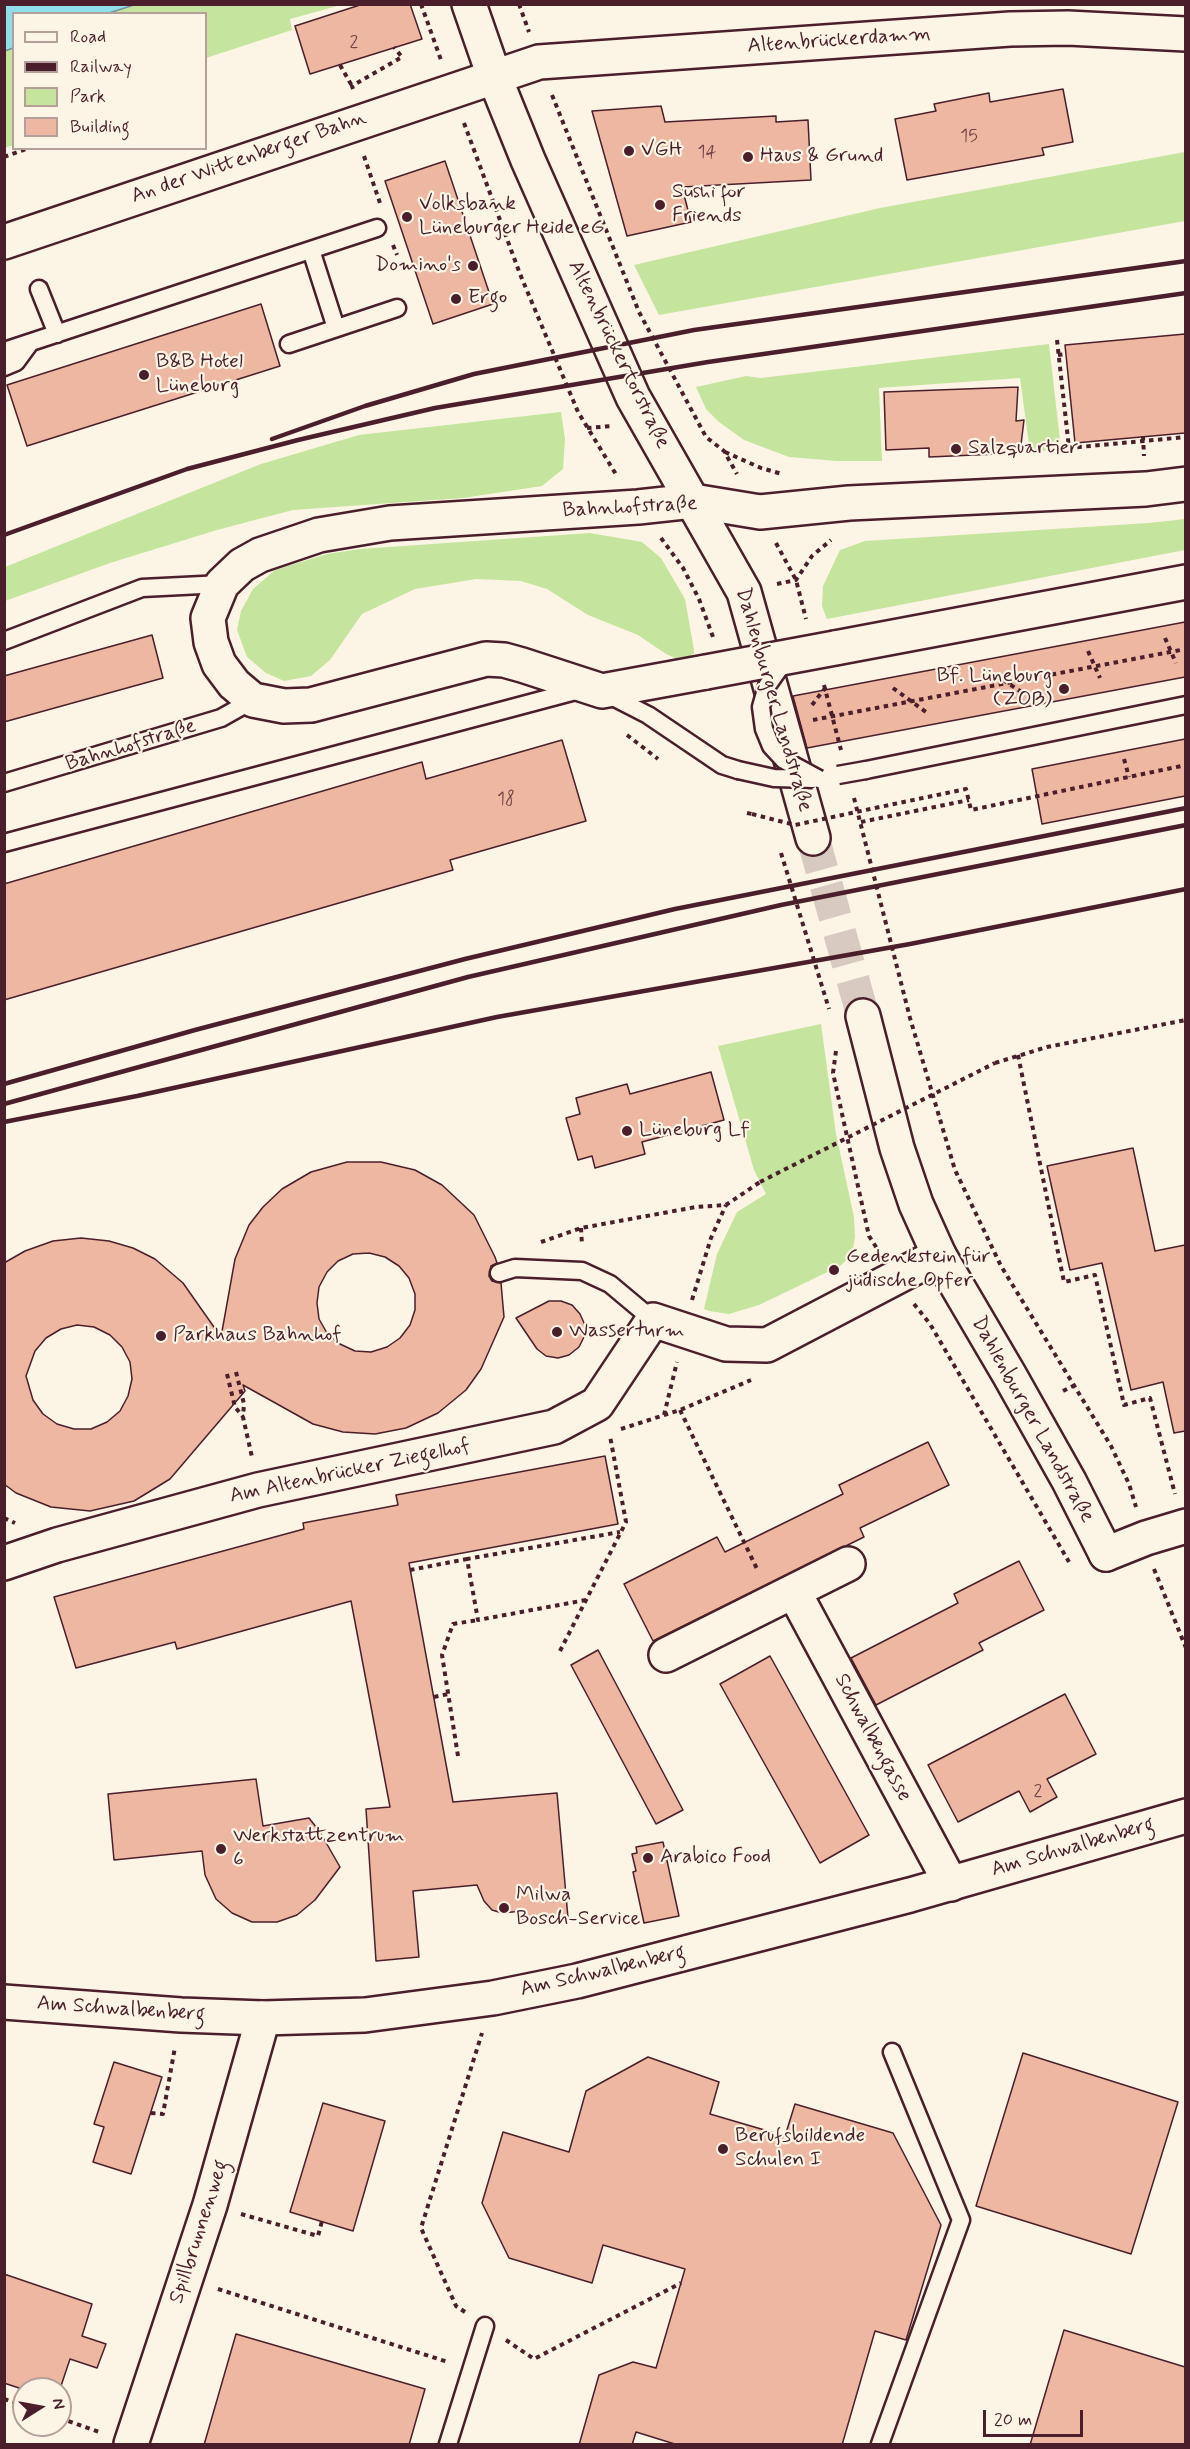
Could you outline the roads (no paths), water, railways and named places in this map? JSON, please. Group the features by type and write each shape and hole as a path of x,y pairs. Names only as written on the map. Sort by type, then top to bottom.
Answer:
{"street":[{"name":"Altenbrückertorstraße","path":"470,4 495,76 568,254 633,397 693,501"},
{"name":"Altenbrückerdamm","path":"495,76 539,62 1010,29 1068,27 1185,34"},
{"name":"An der Wittenberger Bahn","path":"4,242 495,76"},
{"name":"Bahnhofstraße","path":"253,700 234,684 219,664 211,642 208,618 222,584 242,565 260,555 319,535 390,523 638,507 693,501 760,512 849,503 1146,489 1185,484"},
{"name":"Dahlenburger Landstraße","path":"693,501 744,592 813,838"},
{"path":"253,700 284,706 311,705 486,659 504,660 597,689 706,672 802,641 835,648 1185,582"},
{"name":"Dahlenburger Landstraße","path":"863,1016 897,1148 916,1204 939,1255 1010,1376 1106,1554 1184,1526"},
{"path":"653,1320 726,1344 767,1345 939,1255"},
{"name":"Am Altenbrücker Ziegelhof","path":"4,1563 57,1545 258,1490 554,1427 597,1404 653,1320"},
{"path":"666,1655 848,1564"},
{"name":"Schwalbengasse","path":"784,1597 951,1884"},
{"name":"Am Schwalbenberg","path":"4,2002 181,2015 263,2018 365,2015 493,1998 577,1981 951,1884 1185,1816"},
{"name":"Spillbrunnenweg","path":"131,2444 210,2205 263,2018"}],"lane":[{"path":"4,351 377,228"},
{"path":"311,250 336,328"},
{"path":"39,289 57,334"},
{"path":"289,344 397,308"},
{"path":"4,367 16,362 30,343"},
{"path":"4,641 142,588 222,584"},
{"path":"802,641 767,686 761,707 764,729 771,746 784,760 819,779"},
{"path":"4,843 597,689 648,715 722,765 774,778 819,779 1185,705"},
{"name":"Bahnhofstraße","path":"4,783 221,718 253,700"},
{"path":"499,1273 515,1268 582,1272 610,1284 653,1320"},
{"path":"880,2445 961,2220 892,2052"},
{"path":"448,2445 485,2326"}],"water":[{"path":"5,4 134,4 112,12 12,12 12,48 5,51"}],"tunnel":[{"path":"813,838 863,1016"}],"railway":[{"path":"272,439 365,406 474,374 694,330 1186,261"},
{"path":"4,535 187,469 435,408 708,362 1186,293"},
{"path":"4,1084 195,1030 465,959 675,909 1186,808"},
{"path":"4,1104 468,977 781,905 1186,825"},
{"path":"4,1122 137,1096 497,1017 910,944 1186,889"}],"place":[{"name":"VGH","path":"629,151"},
{"name":"Haus & Grund","path":"748,157"},
{"name":"Sushi for Friends","path":"660,205"},
{"name":"Volksbank Lüneburger Heide eG","path":"407,217"},
{"name":"Domino's","path":"473,266"},
{"name":"Ergo","path":"456,299"},
{"name":"B&B Hotel Lüneburg","path":"144,375"},
{"name":"Salzquartier","path":"956,449"},
{"name":"Bf. Lüneburg (ZOB)","path":"1064,689"},
{"name":"Lüneburg Lf","path":"627,1131"},
{"name":"Gedenkstein für jüdische Opfer","path":"834,1270"},
{"name":"Wasserturm","path":"557,1332"},
{"name":"Parkhaus Bahnhof","path":"161,1336"},
{"name":"Werkstattzentrum 6","path":"221,1849"},
{"name":"Arabico Food","path":"648,1858"},
{"name":"Milwa Bosch-Service","path":"504,1908"},
{"name":"Berufsbildende Schulen I","path":"723,2149"}]}
